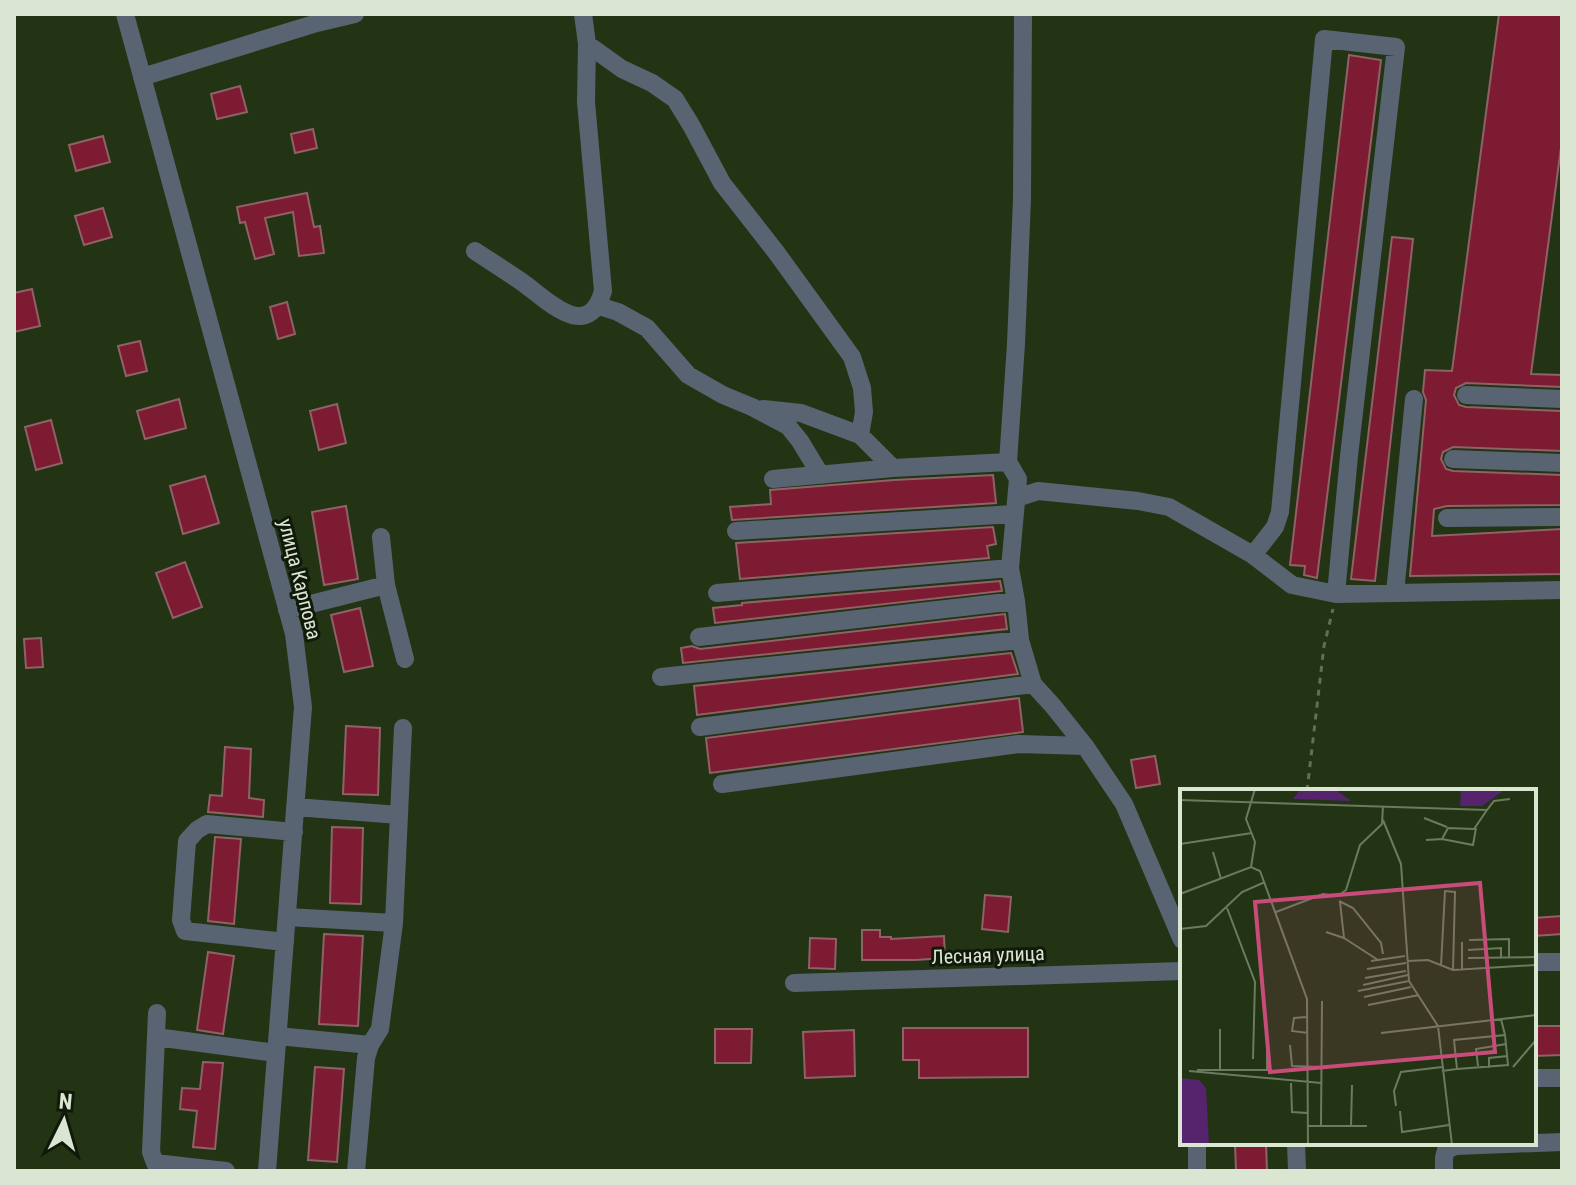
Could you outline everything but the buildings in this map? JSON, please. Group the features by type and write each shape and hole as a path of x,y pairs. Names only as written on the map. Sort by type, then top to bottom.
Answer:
{"street":[{"name":"улица Карпова","path":"125,14 294,634 303,707 267,1171"},
{"path":"142,77 355,14"},
{"path":"475,251 553,307 570,315 586,315 599,306 603,291 586,102 587,44 583,14"},
{"path":"1023,14 1021,214 1008,462 1018,479 1010,568 1020,640 1033,684 1085,746 1124,804 1180,935"},
{"path":"1253,555 1275,527 1280,512 1324,39 1396,47 1336,594"},
{"path":"587,44 622,69 652,83 675,99 722,183 852,357 862,388 864,412 860,435"},
{"path":"599,306 618,312 647,328 688,375 788,426 820,474"},
{"path":"1466,395 1562,399"},
{"path":"1395,593 1414,399"},
{"path":"752,407 801,413 860,435 893,468"},
{"path":"1453,459 1562,463"},
{"path":"773,479 1008,462"},
{"path":"736,531 1016,506 1038,491 1169,507 1253,555 1292,585 1336,594 1562,590"},
{"path":"1447,518 1562,517"},
{"path":"381,537 386,585 405,659"},
{"path":"717,593 1010,568"},
{"path":"287,610 386,585"},
{"path":"699,637 1016,601"},
{"path":"661,677 1020,640"},
{"path":"700,727 1033,684"},
{"path":"356,1171 366,1058 380,1029 394,923 403,728"},
{"path":"722,784 1019,744 1085,746"},
{"path":"295,807 399,815"},
{"path":"285,942 185,931 181,920 187,841 207,824 294,832"},
{"path":"287,917 394,923"},
{"path":"1536,962 1562,962"},
{"name":"Лесная улица","path":"794,983 1180,971"},
{"path":"157,1013 151,1152 155,1163 226,1171"},
{"path":"156,1037 277,1044 370,1045"},
{"path":"1536,1078 1562,1078"},
{"path":"1536,1143 1562,1142"},
{"path":"1197,1145 1197,1171"},
{"path":"1296,1145 1297,1171"},
{"path":"1444,1171 1446,1150 1456,1146 1482,1145"}],"path":[{"path":"1307,789 1324,646 1336,594"}]}
